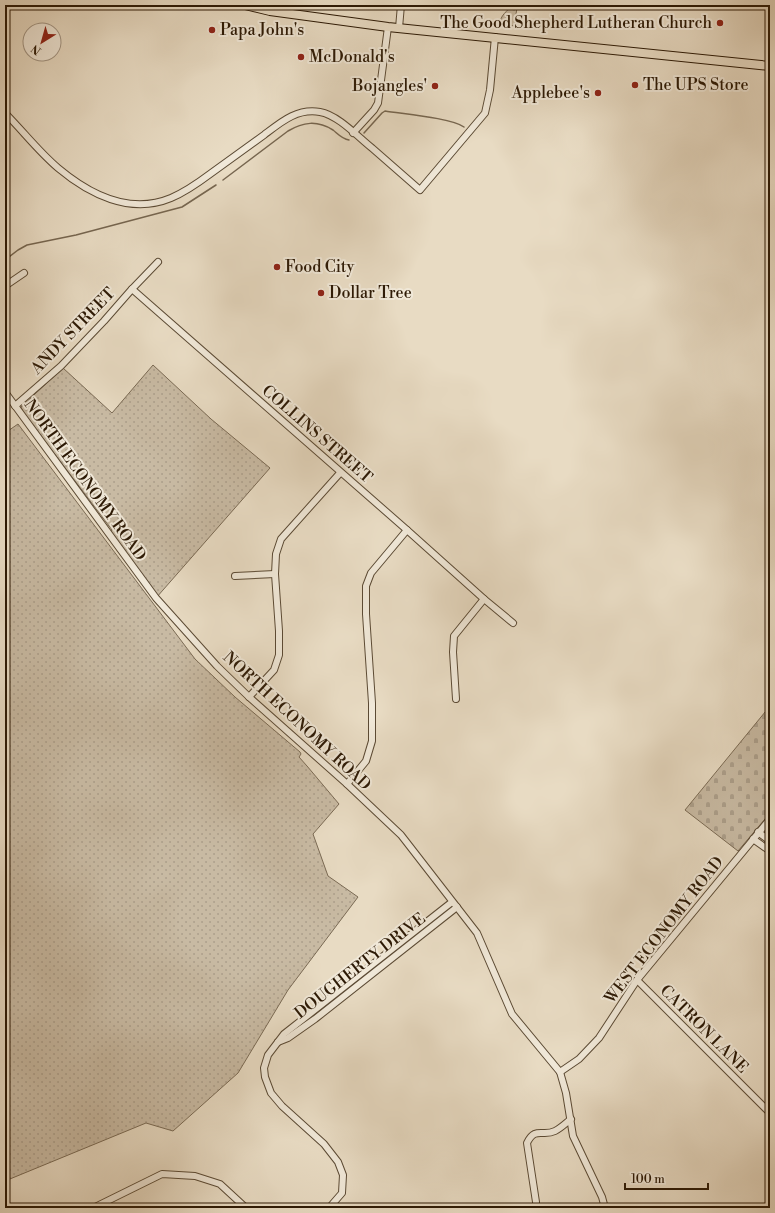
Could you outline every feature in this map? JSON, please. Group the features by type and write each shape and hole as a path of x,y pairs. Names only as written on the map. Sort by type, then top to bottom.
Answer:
{"main road":[{"path":"246,5 270,11 388,27 770,66"}],"street":[{"path":"399,28 401,5"},
{"path":"353,133 374,110 378,103 388,27"},
{"path":"5,113 46,158 72,179 104,198 120,203 139,204 158,202 171,198 184,191 232,158 280,122 299,112 321,112 330,115 420,190 485,113 489,95 495,37"},
{"path":"132,290 158,262"},
{"path":"5,286 24,273"},
{"name":"ANDY STREET","path":"15,406 61,366 132,290"},
{"name":"COLLINS STREET","path":"132,290 407,530 484,600 513,623"},
{"name":"NORTH ECONOMY ROAD","path":"5,392 156,598 218,666 249,697 347,784 401,835 477,933 512,1014 560,1072"},
{"path":"249,697 274,670 279,655 275,574 276,554 281,539 340,472"},
{"path":"347,784 366,761 372,740 372,704 366,614 366,586 371,573 407,530"},
{"path":"235,576 275,574"},
{"path":"456,699 453,652 454,636 484,600"},
{"name":"WEST ECONOMY ROAD","path":"560,1072 578,1059 599,1038 637,980 770,819"},
{"path":"758,832 770,841"},
{"path":"753,839 770,851"},
{"name":"DOUGHERTY DRIVE","path":"329,1208 342,1193 343,1175 338,1162 324,1144 282,1106 271,1093 265,1077 264,1068 268,1055 284,1034 387,953 454,905"},
{"name":"DOUGHERTY DRIVE","path":"278,1042 301,1030 392,959 454,905"},
{"path":"387,953 392,959"},
{"name":"CATRON LANE","path":"637,980 770,1113"},
{"path":"560,1072 574,1136 602,1197 605,1208"},
{"path":"536,1202 527,1143 531,1136 535,1134 554,1132 571,1119"},
{"path":"93,1208 162,1174 195,1176 220,1184 246,1208"}],"green space":[{"path":"512,5 517,5 514,26 500,24 502,16"},
{"path":"153,365 211,419 270,468 156,598 109,534 112,530 23,412 21,407 63,368 112,413"},
{"path":"18,424 195,659 235,697 300,752 301,754 299,757 339,804 313,834 328,876 358,897 288,990 238,1073 173,1131 146,1123 5,1181 5,433"},
{"path":"770,706 770,813 738,851 685,810"}],"waterway":[{"path":"364,133 385,111 449,121 464,127"},
{"path":"223,180 288,131 305,124 310,123 327,127 349,140"},
{"path":"5,260 27,245 76,235 182,207 216,185"}],"place":[{"name":"The Good Shepherd Lutheran Church","path":"720,23"},
{"name":"Papa John's","path":"212,30"},
{"name":"McDonald's","path":"301,57"},
{"name":"The UPS Store","path":"635,85"},
{"name":"Bojangles'","path":"435,86"},
{"name":"Applebee's","path":"598,93"},
{"name":"Food City","path":"277,267"},
{"name":"Dollar Tree","path":"321,293"}]}
